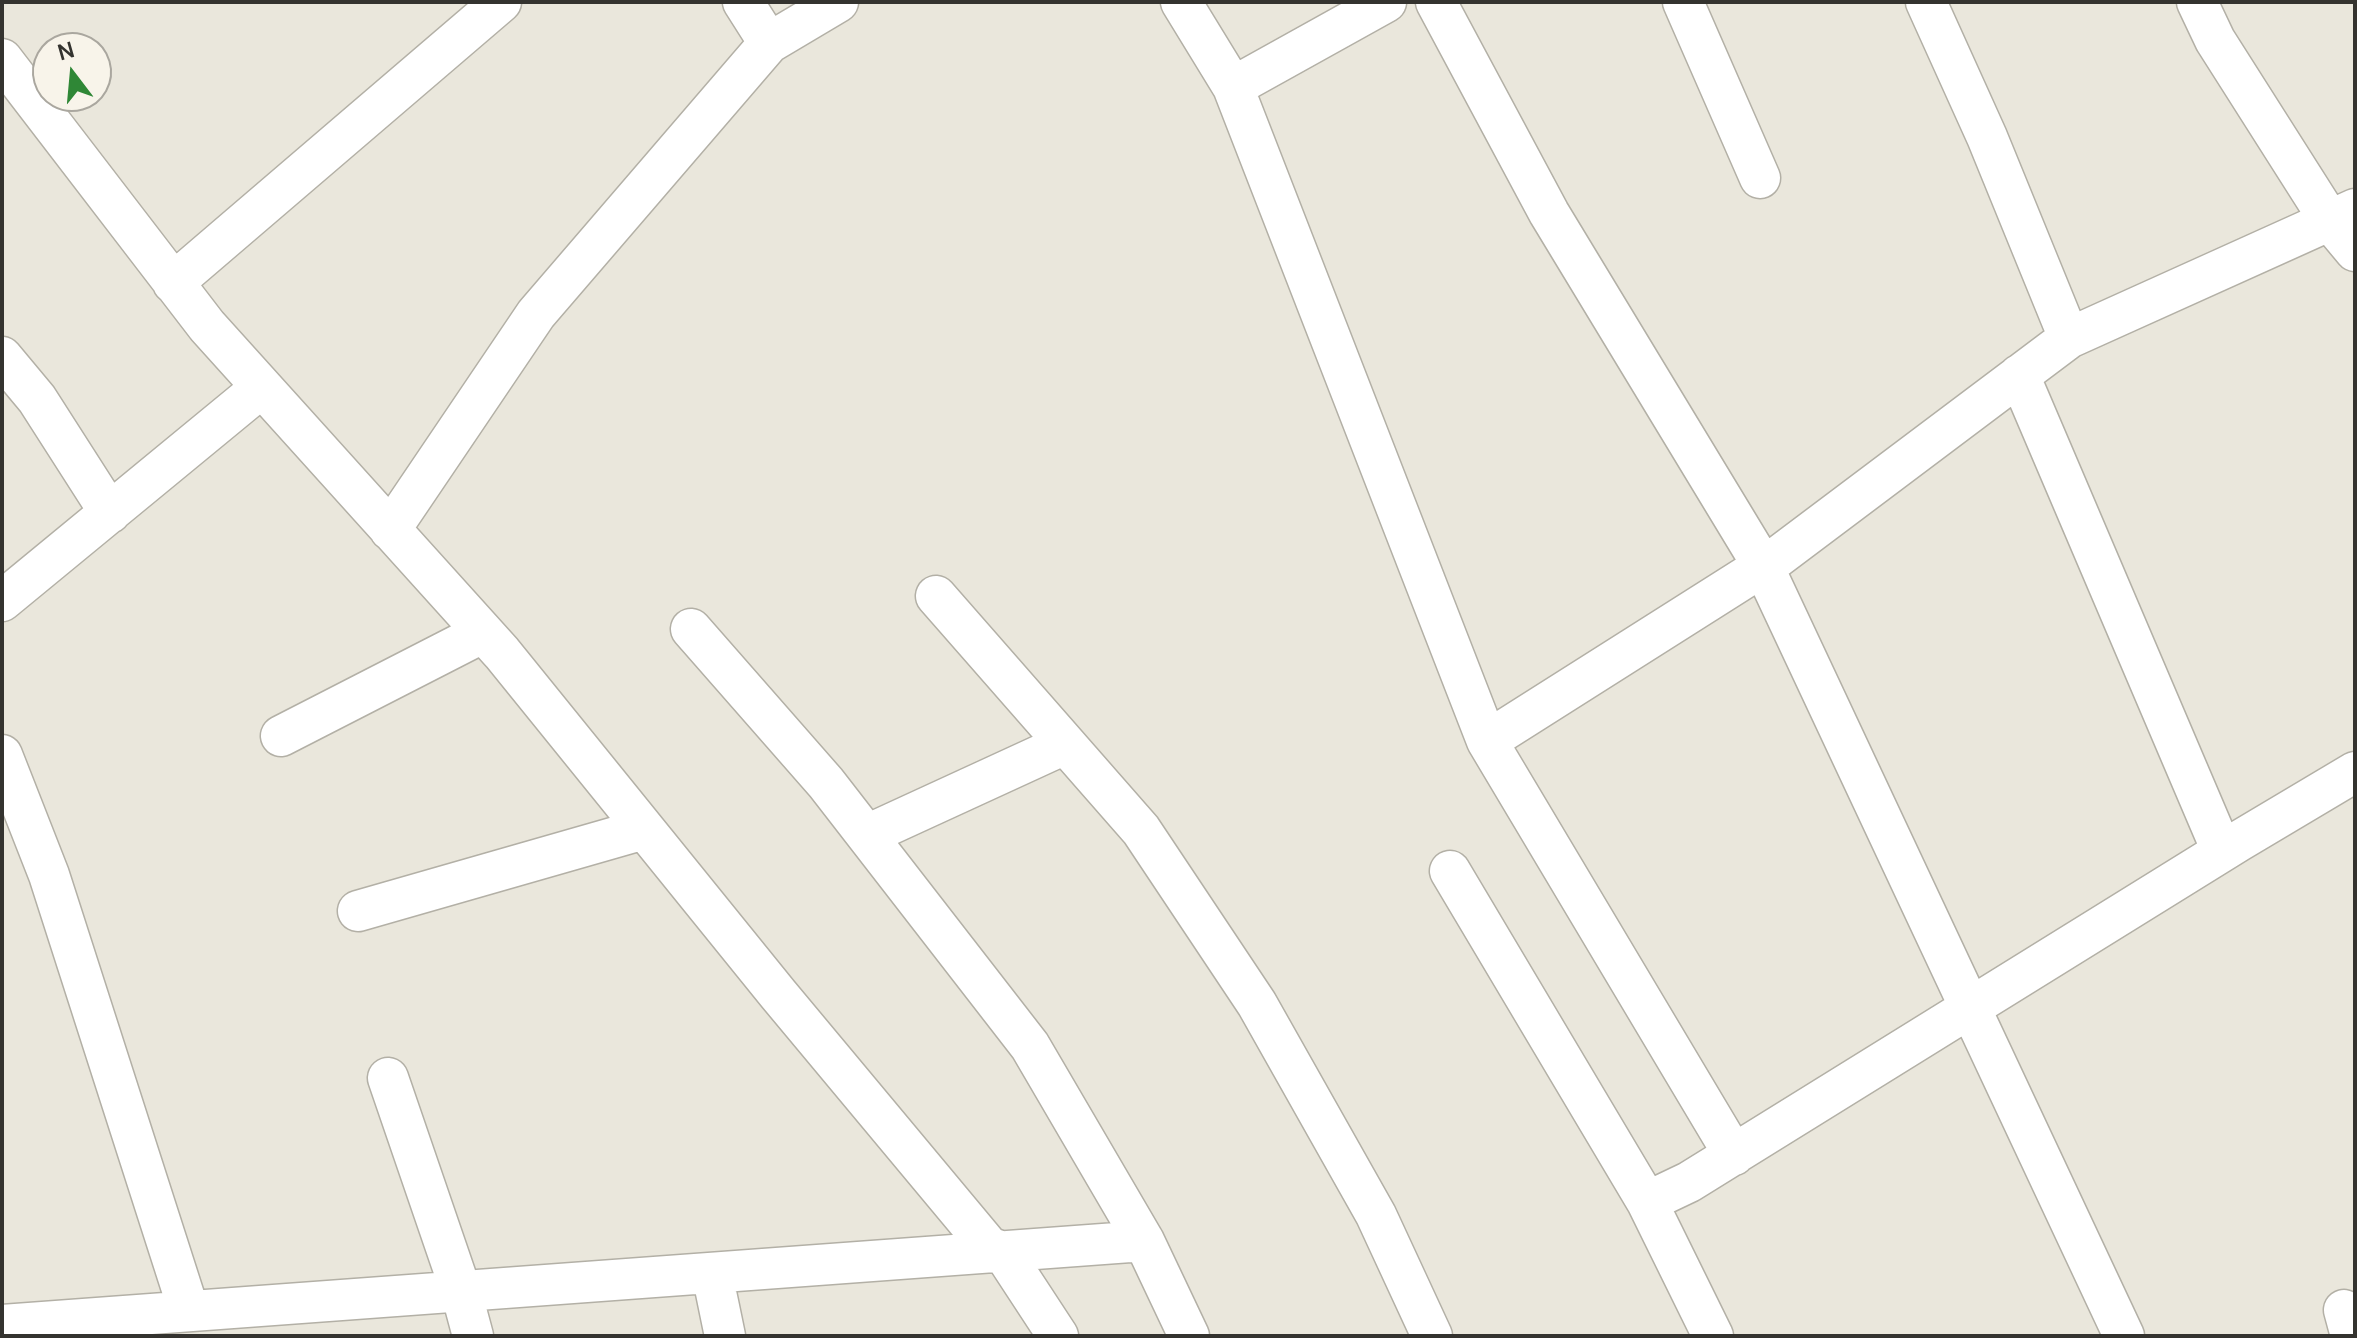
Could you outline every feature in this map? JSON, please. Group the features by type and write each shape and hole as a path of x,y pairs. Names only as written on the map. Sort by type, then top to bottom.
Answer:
{"street":[{"path":"743,2 769,43"},
{"path":"390,530 536,314 769,43 838,2"},
{"path":"1181,2 1233,87 1487,741 1734,1155"},
{"path":"1233,87 1386,2"},
{"path":"1436,2 1549,213 1763,566 2124,1336"},
{"path":"1683,2 1760,178"},
{"path":"1926,2 1987,137 2069,338"},
{"path":"2197,2 2215,40 2342,215 2355,251"},
{"path":"173,283 486,7"},
{"path":"2,59 207,326 482,633 989,1247 1003,1252 1058,1336"},
{"path":"1487,741 1763,566 2069,338 2342,215"},
{"path":"2,357 37,399 110,513"},
{"path":"2019,375 2222,851"},
{"path":"2,601 262,387"},
{"path":"936,596 1141,830 1257,1004 1376,1215 1432,1336"},
{"path":"691,629 816,771 1030,1046 1144,1241 1189,1336"},
{"path":"281,736 482,633"},
{"path":"867,835 1065,744"},
{"path":"2,755 49,875 189,1311"},
{"path":"1647,1202 1734,1155 2222,851 2355,772"},
{"path":"358,911 644,829"},
{"path":"1450,871 1647,1202 1713,1336"},
{"path":"388,1078 461,1291 473,1336"},
{"path":"2,1325 189,1311 251,1321 461,1291 1144,1241"},
{"path":"712,1273 725,1336"}]}
